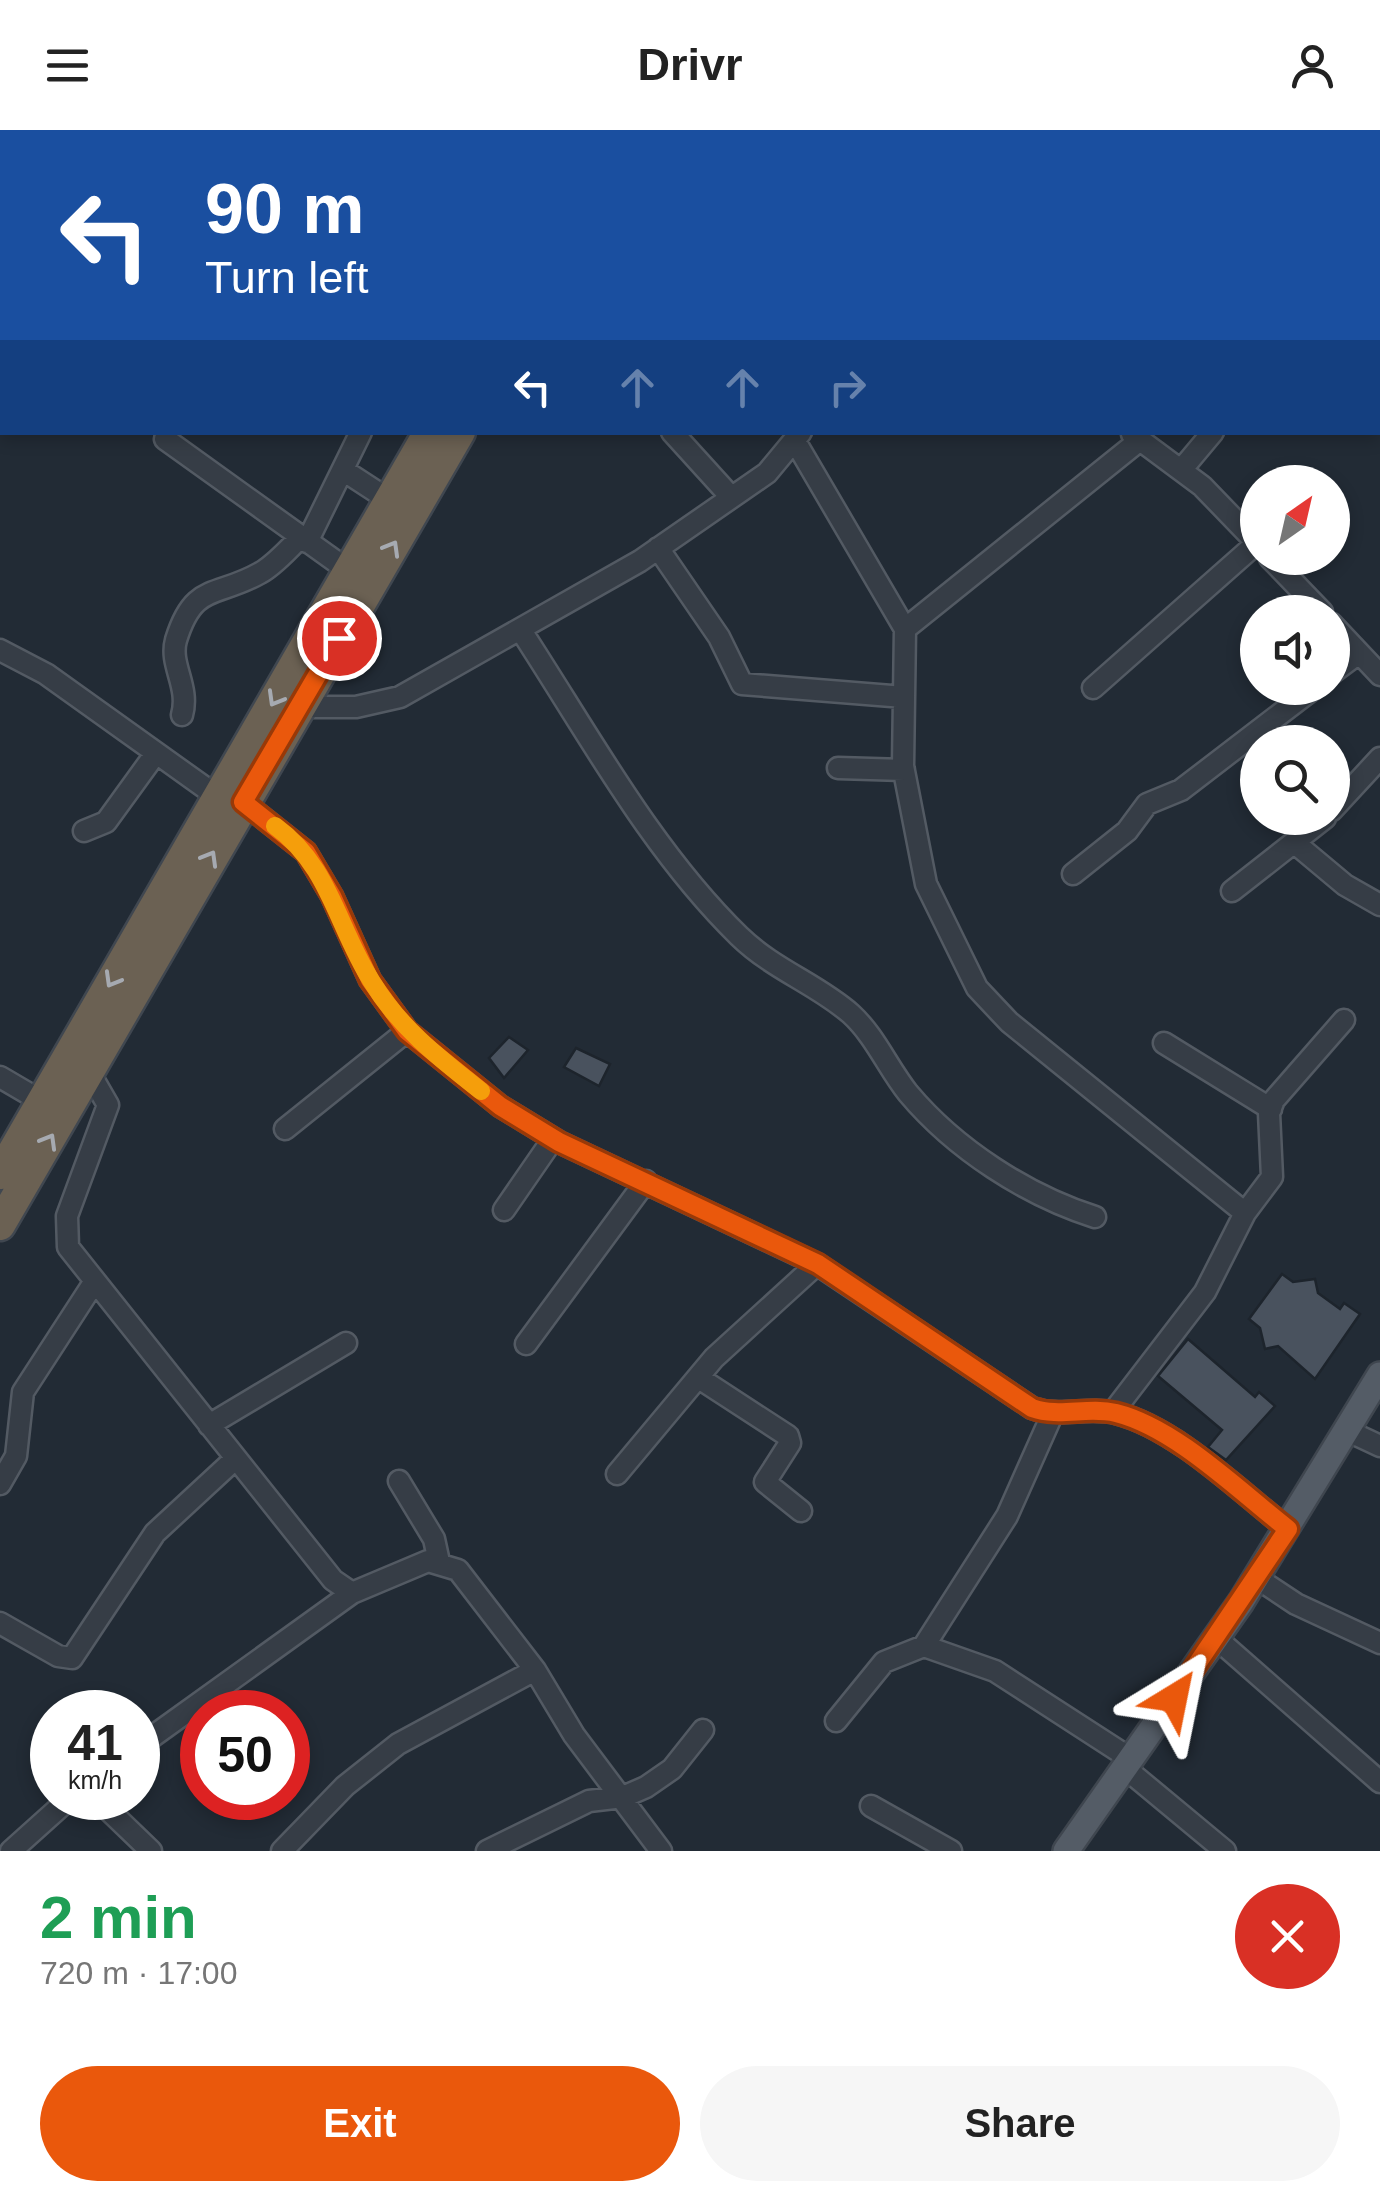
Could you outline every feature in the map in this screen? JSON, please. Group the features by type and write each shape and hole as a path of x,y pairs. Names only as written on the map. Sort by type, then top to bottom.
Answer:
{"highway":[{"path":"0,1225 89,1072 348,571 426,435"},
{"path":"0,1174 230,800 298,707 458,435"}],"main road":[{"path":"1066,1851 1257,1578 1380,1375"}],"street":[{"path":"182,715 187,696 174,646 200,594 263,572 304,540 360,435"},
{"path":"675,435 731,498"},
{"path":"1182,469 1210,435"},
{"path":"905,629 1135,436 1182,469 1240,527"},
{"path":"298,707 356,707 400,697 658,548 767,472 798,437 905,629 904,770 926,884 977,988 1010,1022 1245,1212"},
{"path":"165,439 348,571"},
{"path":"343,470 389,500"},
{"path":"658,548 720,638 742,684 904,697"},
{"path":"1094,688 1240,559"},
{"path":"1286,575 1306,595"},
{"path":"520,629 646,823 736,934 768,964 850,1013 904,1088 946,1131 1030,1190 1095,1217"},
{"path":"1350,643 1380,675"},
{"path":"0,650 46,674 156,753 306,852 332,896 370,980 407,1031 500,1106 553,1139 818,1264 1012,1398 1052,1415 1114,1412 1155,1427 1288,1529"},
{"path":"1350,660 1360,653"},
{"path":"1073,874 1128,831 1147,804 1180,790 1292,705"},
{"path":"84,831 106,822 156,753"},
{"path":"1350,790 1380,758"},
{"path":"838,768 904,770"},
{"path":"1232,892 1306,835"},
{"path":"1296,844 1345,885 1380,905"},
{"path":"1114,1412 1205,1292 1245,1212 1272,1177 1271,1109 1344,1020"},
{"path":"285,1129 407,1031"},
{"path":"1164,1043 1271,1109"},
{"path":"89,1072 108,1105 67,1216 68,1247 333,1580 352,1593"},
{"path":"0,1077 42,1102"},
{"path":"504,1210 553,1139"},
{"path":"526,1344 646,1181"},
{"path":"617,1474 714,1358 818,1264"},
{"path":"0,1484 16,1456 22,1392 95,1281"},
{"path":"209,1425 346,1344"},
{"path":"699,1378 788,1436 790,1443 766,1482 801,1511"},
{"path":"836,1721 884,1662 924,1646 1007,1516 1052,1415"},
{"path":"1348,1431 1380,1446"},
{"path":"0,1623 58,1656 72,1658 155,1533 235,1459"},
{"path":"399,1481 434,1538 438,1562"},
{"path":"160,1731 352,1593 428,1561 438,1562 458,1570 535,1670 574,1735 661,1851"},
{"path":"1257,1578 1296,1604 1380,1643"},
{"path":"1216,1638 1380,1782"},
{"path":"924,1646 995,1671 1128,1763 1224,1851"},
{"path":"282,1851 345,1786 398,1744 535,1670"},
{"path":"487,1851 589,1801 623,1798 672,1769 703,1730"},
{"path":"871,1806 951,1851"},
{"path":"11,1851 46,1820"},
{"path":"119,1820 151,1851"}],"building":[{"path":"509,1037 528,1050 504,1078 489,1058"},
{"path":"576,1048 610,1064 599,1086 564,1067"},
{"path":"1282,1274 1293,1282 1315,1279 1318,1293 1340,1309 1344,1303 1360,1314 1315,1379 1278,1346 1265,1349 1260,1328 1249,1319"},
{"path":"1188,1339 1255,1397 1259,1392 1275,1406 1226,1460 1208,1447 1222,1430 1158,1376"}],"slow traffic":[{"path":"275,826 306,852 318,870 370,980 407,1031 481,1091"}],"route":[{"path":"339,638 243,802 306,852 332,896 370,980 407,1031 527,1126 818,1264 1032,1408 1052,1415 1114,1412 1155,1427 1288,1529 1174,1698"}]}
